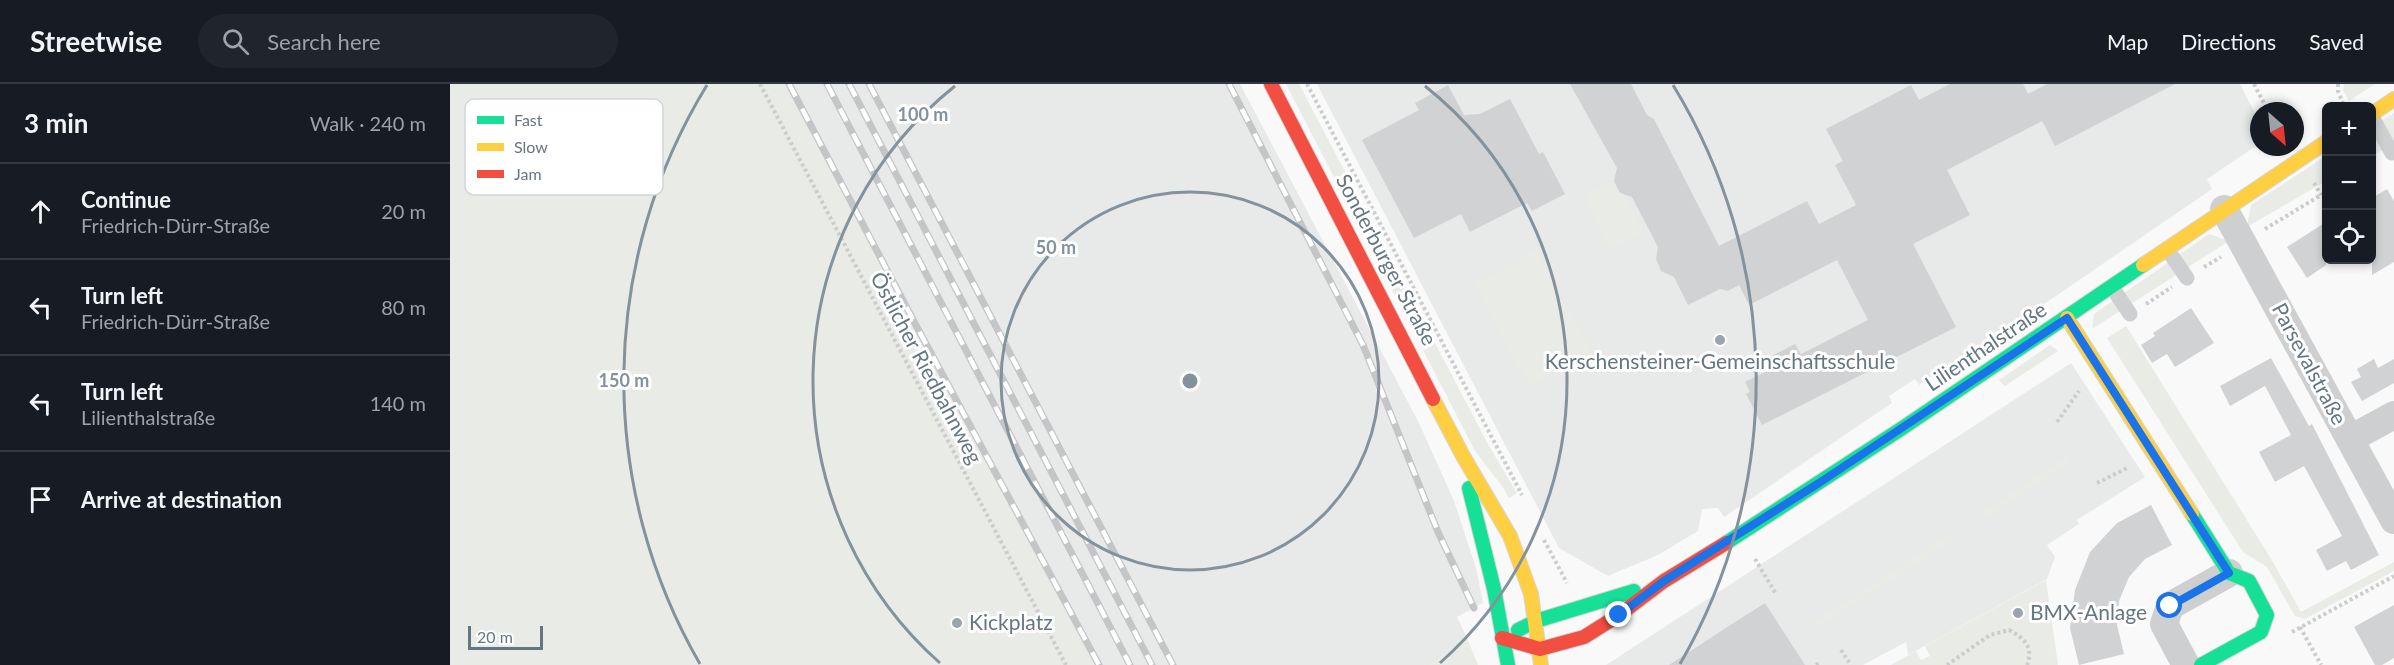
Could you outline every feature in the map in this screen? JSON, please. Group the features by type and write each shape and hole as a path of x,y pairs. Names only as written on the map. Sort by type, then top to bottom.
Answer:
{"street":[{"name":"Sonderburger Straße","path":"1271,84 1463,456 1510,536 1530,594 1541,665"},
{"path":"2376,112 2394,99"},
{"name":"Lilienthalstraße","path":"1540,649 1584,637 1619,615 1664,581 1866,452 2322,145"},
{"name":"Parsevalstraße","path":"2224,209 2394,520"},
{"path":"2067,318 2229,573 2249,581 2267,615 2261,632 2191,664 2164,624 2170,606 2229,573"},
{"path":"2350,439 2394,415"},
{"name":"Sonderburger Straße","path":"1463,456 1494,589 1508,665"},
{"name":"Lilienthalstraße","path":"1502,638 1536,621 1664,581"},
{"path":"1502,638 1540,649"}],"lane":[{"path":"2376,123 2392,153"},
{"path":"2167,249 2187,278"},
{"path":"2112,287 2130,314"}],"path":[{"name":"Östlicher Riedbahnweg","path":"760,84 1066,665"},
{"path":"1307,84 1463,384"},
{"path":"2254,84 2263,102"},
{"path":"2338,84 2341,102"},
{"path":"2244,243 2322,194"},
{"path":"2057,422 2097,366"},
{"path":"1754,556 1776,594"},
{"path":"2284,636 2394,576"},
{"path":"2300,627 2321,665"},
{"path":"1947,665 1990,635 2009,630 2023,637 2029,650 2027,665"},
{"path":"1841,650 1851,665"},
{"path":"1816,665 1821,662"}],"shaded area":[{"path":"450,84 784,84 1095,665 450,665"},
{"path":"780,84 1240,84 1419,423 1454,501 1476,568 1483,603 1457,617 1467,638 1430,665 1089,665"},
{"path":"1286,84 1299,84 1489,446 1517,493 1509,498 1475,451"},
{"name":"Kerschensteiner-Gemeinschaftsschule","path":"1317,84 2240,84 2250,103 2250,150 2207,179 2212,189 2050,300 1919,385 1915,379 1889,396 1892,403 1724,517 1718,508 1702,509 1698,531 1658,555 1608,576 1559,548"},
{"path":"2344,84 2375,84 2349,101 2343,90"},
{"path":"2394,113 2394,143 2376,154 2376,124"},
{"path":"2322,159 2322,183 2247,227 2251,205"},
{"path":"1614,181 1624,194 1644,232 1609,249 1584,195"},
{"path":"2209,234 2229,241 2092,329 2094,314"},
{"path":"1537,250 1592,353 1529,386 1474,284"},
{"path":"2126,326 2273,562 2301,612 2394,562 2394,571 2305,619 2295,616 2267,567 2243,552 2107,338"},
{"path":"2050,345 2058,351 2005,386 1999,380"},
{"path":"2071,363 2145,477 2077,520 2079,524 2047,545 2055,557 2047,579 1908,655 1906,642 1863,665 1606,665"},
{"path":"2066,457 2070,463 1984,520 1980,514"},
{"path":"1953,532 1957,537 1815,629 1811,624"},
{"name":"BMX-Anlage","path":"2046,580 2058,665 1891,665 1916,651 1921,660 1930,656 1925,646"},
{"path":"1467,638 1478,665 1430,665"}],"building":[{"path":"1570,84 1631,84 1647,115 1654,119 1719,246 1807,201 1819,224 1856,205 1835,165 1843,161 1826,129 1911,85 1919,100 1950,84 2023,84 2028,94 2047,84 2175,84 2055,146 2042,121 1947,170 1970,215 1913,244 1956,327 1762,425 1746,394 1750,392 1745,382 1771,369 1766,359 1795,344 1801,354 1868,320 1837,260 1749,305 1739,285 1728,291 1720,289 1688,305 1674,277 1661,271 1656,259 1658,247 1632,197 1620,193 1614,181 1617,168"},
{"path":"1448,85 1464,115 1480,114 1510,99 1539,154 1543,152 1565,194 1532,211 1527,203 1470,232 1461,214 1414,238 1362,140 1419,110 1415,103"},
{"path":"2387,189 2394,201 2394,262 2372,275 2372,264 2376,264 2376,196"},
{"path":"2322,225 2322,264 2326,265 2307,278 2287,247"},
{"path":"2191,308 2214,343 2175,367 2167,354 2152,363 2141,345 2155,336 2153,333"},
{"path":"2271,358 2309,426 2312,424 2379,555 2351,570 2346,561 2327,571 2316,550 2342,536 2304,466 2275,482 2259,452 2291,435 2265,386 2230,406 2220,386"},
{"path":"2374,359 2378,368 2394,359 2394,383 2362,401 2351,382 2361,377 2357,369"},
{"path":"2151,505 2172,545 2145,559 2129,577 2119,601 2117,625 2124,654 2079,665 2070,628 2075,590 2090,552 2117,523"},
{"path":"1765,603 1805,665 1669,665 1732,624"},
{"path":"2394,605 2394,658 2382,665 2375,665 2354,627"}],"railway":[{"path":"789,84 1099,665"},
{"path":"827,84 1130,665"},
{"path":"849,84 1152,665"},
{"path":"869,84 1173,665"},
{"path":"1229,84 1363,345 1438,532 1474,608"}],"traffic: fast":[{"path":"1726,543 1904,427 2143,265"},
{"path":"1469,488 1494,589 1508,665"},
{"path":"2192,514 2229,573 2249,581 2267,615 2261,632 2201,665"},
{"path":"1518,630 1536,621 1634,591"}],"traffic: slow":[{"path":"2376,111 2394,99"},
{"path":"2143,265 2322,145"},
{"path":"2067,318 2192,514"},
{"path":"1433,399 1510,536 1531,594 1541,665"}],"traffic: jam":[{"path":"1271,84 1433,399"},
{"path":"1502,638 1540,649 1584,637 1619,615 1664,581 1726,543"}],"place":[{"name":"Kerschensteiner-Gemeinschaftsschule","path":"1720,340"},
{"name":"BMX-Anlage","path":"2018,613"},
{"name":"Kickplatz","path":"957,623"}],"route":[{"path":"1619,615 1664,581 1819,483 2067,318 2229,573 2170,606"}]}
